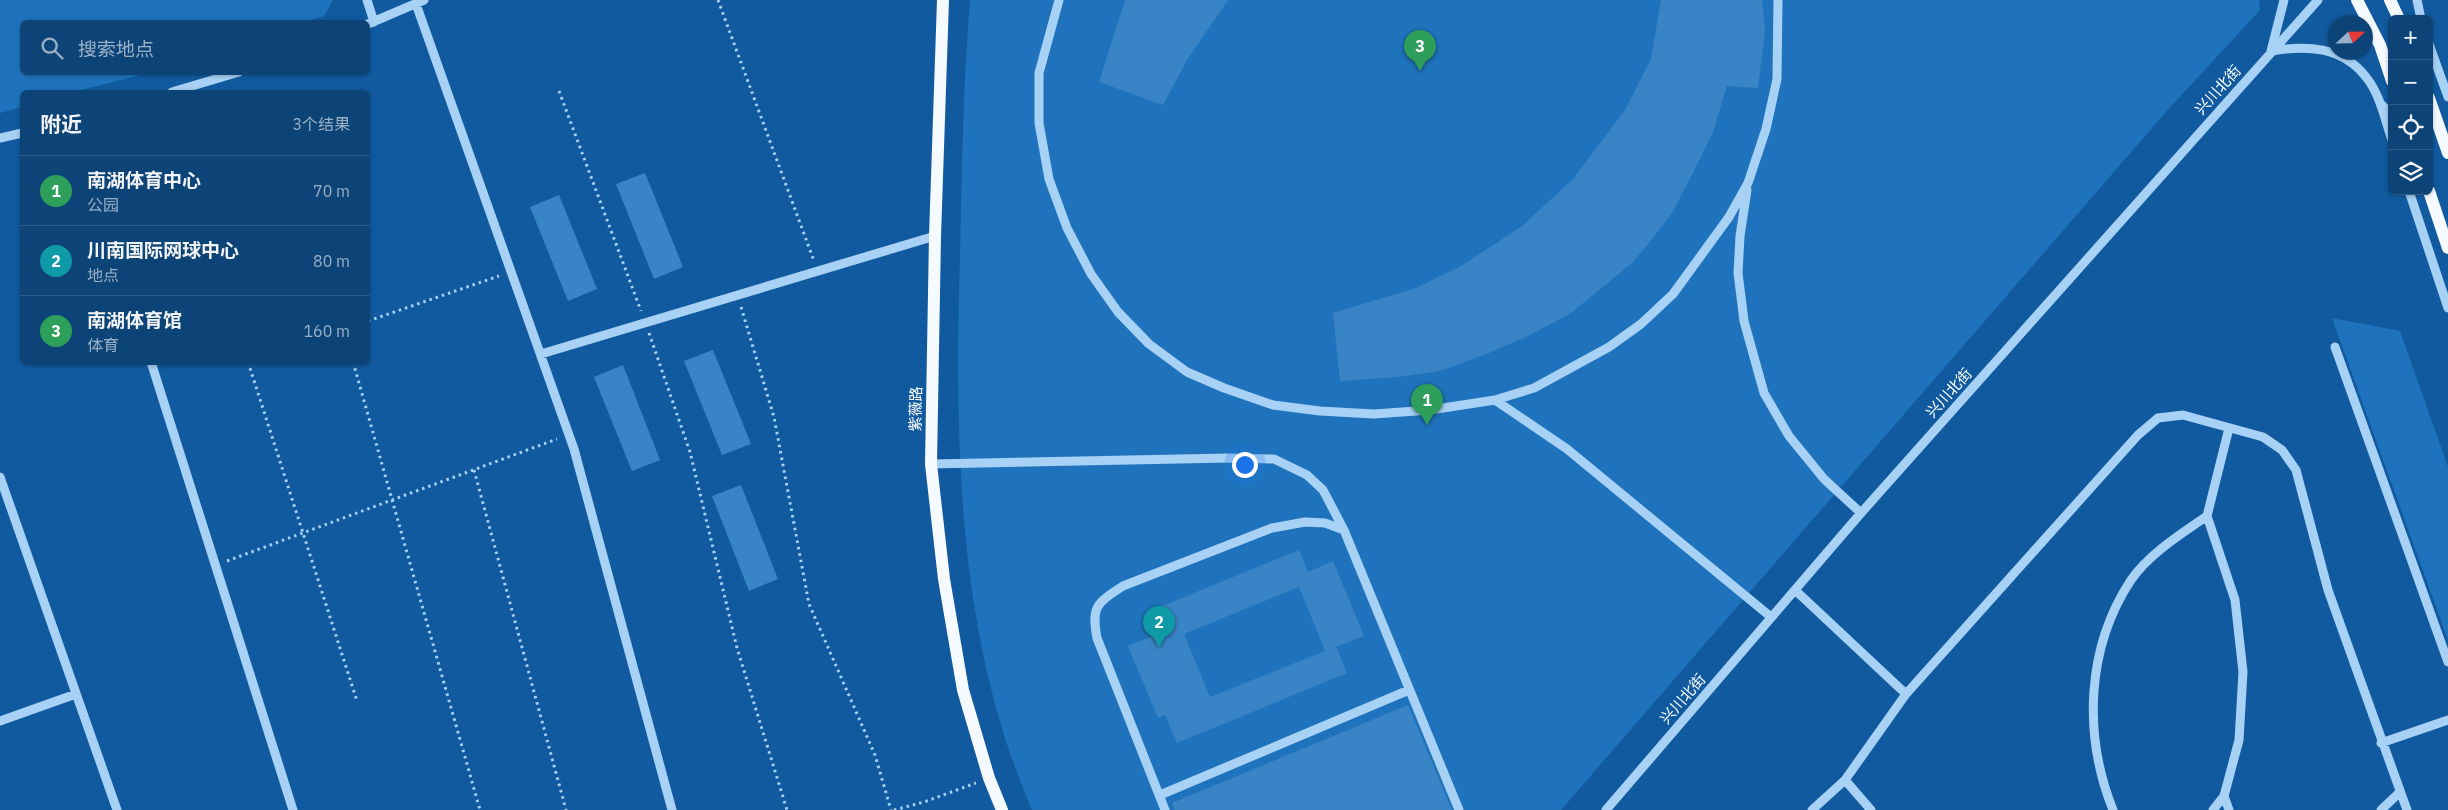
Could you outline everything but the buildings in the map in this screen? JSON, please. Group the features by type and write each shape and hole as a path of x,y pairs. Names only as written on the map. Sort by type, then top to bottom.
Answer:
{"main road":[{"name":"紫薇路","path":"943,0 935,236 931,464 944,579 963,690 989,778 1002,810"},
{"path":"2357,0 2380,46 2388,69"},
{"path":"2390,0 2397,15"},
{"path":"2431,105 2448,153"},
{"path":"2430,195 2448,248"}],"street":[{"path":"367,0 371,23 420,2 511,272 569,434 672,810"},
{"path":"1059,0 1040,74 1039,123 1049,180 1067,228 1091,274 1118,312 1149,344 1187,372 1273,405 1320,411 1374,414 1430,410 1495,400 1534,388 1609,347 1641,324 1673,294 1729,217 1748,183"},
{"path":"1778,0 1778,79 1766,129 1748,183 1740,236 1738,273 1744,321 1764,393 1794,444 1824,479 1861,513"},
{"path":"2284,0 2271,51 2298,46 2324,50 2347,60 2366,77 2378,101 2388,129"},
{"name":"兴川北街","path":"1606,810 1861,513 2318,0"},
{"path":"2417,0 2420,15"},
{"path":"2433,55 2448,98"},
{"path":"2433,68 2442,80"},
{"path":"179,90 229,75"},
{"path":"2378,101 2388,112"},
{"path":"0,138 20,133"},
{"path":"2410,195 2448,308"},
{"path":"541,354 935,236"},
{"path":"2335,347 2448,662"},
{"path":"152,365 293,810"},
{"path":"1495,400 1568,449 1771,617"},
{"path":"1812,810 1846,780 1906,694 2138,434 2158,418 2182,415 2263,437 2282,450 2296,470 2328,590 2407,810"},
{"path":"2213,810 2224,796 2239,740 2243,672 2235,600 2207,516 2229,428"},
{"path":"931,464 1228,458 1274,459 1307,474 1324,490 1344,530 1459,810"},
{"path":"0,478 117,810"},
{"path":"2113,810 2092,735 2093,682 2108,625 2132,579 2165,545 2207,516"},
{"path":"1166,810 1097,638 1093,618 1102,600 1123,586 1272,528 1306,522 1325,523 1344,530"},
{"path":"1795,590 1906,694"},
{"path":"1160,795 1410,690"},
{"path":"0,720 76,694"},
{"path":"2382,743 2448,720"},
{"path":"1846,780 1871,810"},
{"path":"2381,810 2400,792"},
{"path":"2224,796 2229,810"}],"path":[{"path":"718,0 818,270"},
{"path":"559,92 646,323 690,452 737,648 787,810"},
{"path":"370,320 511,272"},
{"path":"738,295 774,416 809,604 875,755 892,810 924,802 989,778"},
{"path":"249,365 357,701"},
{"path":"354,365 480,810"},
{"path":"215,565 569,434"},
{"path":"474,470 566,810"}],"shaded area":[{"path":"0,0 333,0 324,16 311,20 20,20 20,75 140,75 82,90 20,90 20,108 0,113"},
{"path":"970,0 2259,0 2260,10 2165,113 1561,810 1032,810 1007,744 988,676 975,607 966,537 958,396 963,128"},
{"path":"2332,318 2400,331 2448,467 2448,640"}],"place":[{"name":"南湖体育馆","path":"1420,71"},
{"name":"南湖体育中心","path":"1427,425"},
{"name":"川南国际网球中心","path":"1159,647"}]}
